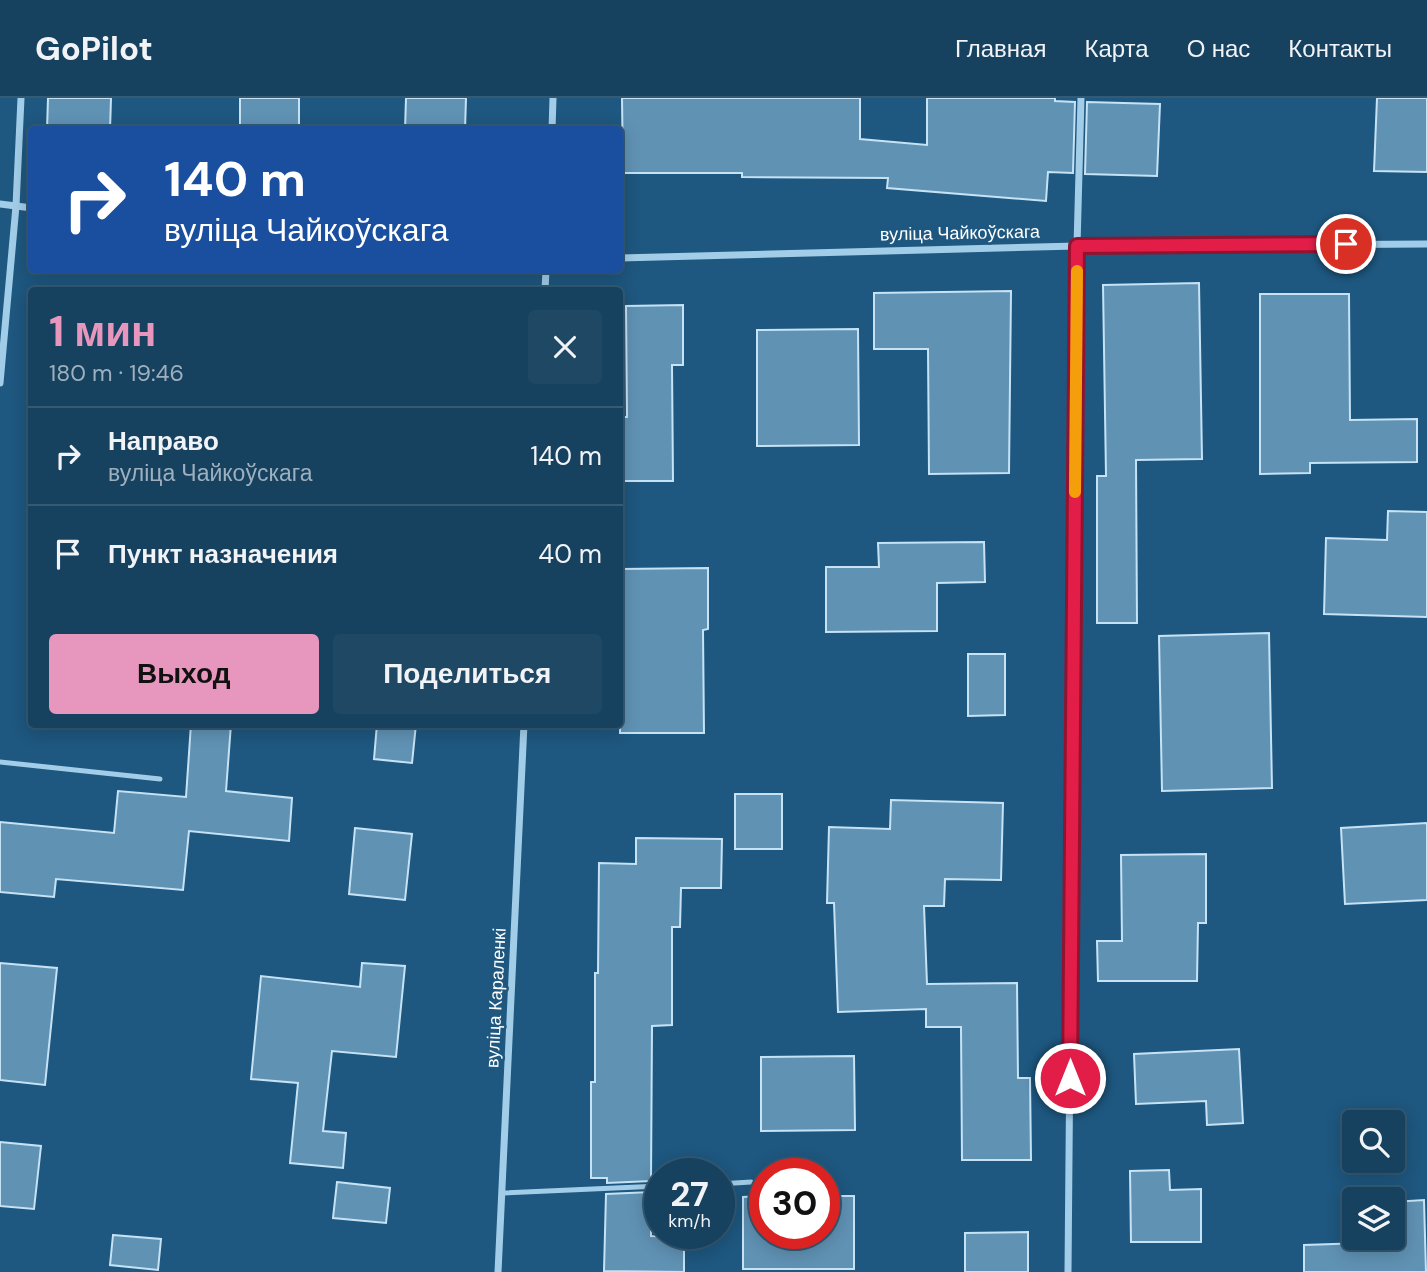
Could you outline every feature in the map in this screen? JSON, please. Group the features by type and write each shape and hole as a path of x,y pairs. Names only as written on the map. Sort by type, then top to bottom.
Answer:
{"street":[{"path":"0,383 16,206 21,98"},
{"path":"552,126 553,98"},
{"path":"1068,1272 1077,246 1081,98"},
{"path":"0,204 28,208"},
{"name":"вуліца Чайкоўскага","path":"623,258 1077,246 1427,244"},
{"name":"вуліца Караленкі","path":"498,1272 524,728"}],"lane":[{"path":"0,762 160,779"},
{"path":"502,1193 644,1187"}],"building":[{"path":"48,98 111,98 110,126 47,126"},
{"path":"240,98 299,98 299,126 240,126"},
{"path":"406,98 466,98 465,126 405,126"},
{"path":"622,98 860,98 860,139 927,145 927,98 1055,98 1055,101 1075,102 1073,173 1048,172 1046,201 887,188 888,178 742,177 742,173 623,173"},
{"path":"1377,98 1427,98 1427,172 1374,171"},
{"path":"1087,102 1160,104 1157,176 1085,174"},
{"path":"1199,283 1202,459 1136,460 1137,623 1097,623 1097,476 1106,476 1103,285"},
{"path":"1011,291 1009,473 929,474 928,349 874,349 874,293"},
{"path":"1260,294 1349,294 1350,420 1417,419 1417,462 1310,463 1310,473 1260,474"},
{"path":"683,305 683,365 672,365 673,481 623,481 623,417 627,417 626,306"},
{"path":"858,329 859,445 757,446 757,330"},
{"path":"1388,511 1427,512 1427,617 1324,614 1326,538 1387,540"},
{"path":"984,542 985,582 937,583 937,631 826,632 826,567 879,567 878,543"},
{"path":"708,568 708,629 703,630 704,733 620,733 620,728 623,728 623,569"},
{"path":"1269,633 1272,788 1162,791 1159,636"},
{"path":"968,654 1005,654 1005,715 968,716"},
{"path":"191,728 231,728 226,791 292,798 289,841 189,831 183,890 56,879 54,897 0,892 0,822 114,833 118,791 186,797"},
{"path":"377,728 416,728 412,763 374,759"},
{"path":"735,794 782,794 782,849 735,849"},
{"path":"891,800 1003,803 1001,880 945,879 944,906 924,906 927,984 1017,983 1018,1078 1030,1078 1031,1160 962,1160 961,1027 926,1027 926,1009 838,1012 834,903 827,903 829,827 890,829"},
{"path":"1427,823 1427,900 1345,904 1341,828"},
{"path":"355,828 412,834 405,900 349,894"},
{"path":"636,838 722,839 721,888 681,888 680,927 672,927 672,1025 652,1026 651,1158 644,1158 644,1181 607,1183 607,1178 591,1178 591,1082 595,1082 599,863 636,864"},
{"path":"1206,854 1206,923 1198,923 1197,981 1098,981 1097,941 1122,941 1121,855"},
{"path":"0,963 57,968 45,1085 0,1080"},
{"path":"362,963 405,966 396,1057 332,1051 323,1131 346,1133 343,1168 290,1163 298,1083 251,1079 261,976 360,987"},
{"path":"1239,1049 1243,1123 1207,1125 1206,1101 1136,1104 1134,1054"},
{"path":"854,1056 855,1130 761,1131 761,1057"},
{"path":"0,1142 41,1146 34,1209 0,1206"},
{"path":"1169,1170 1170,1190 1201,1189 1201,1242 1131,1242 1130,1171"},
{"path":"337,1182 390,1188 386,1223 333,1218"},
{"path":"644,1192 644,1249 684,1249 684,1272 604,1271 606,1194"},
{"path":"840,1196 854,1196 854,1269 743,1269 743,1197 749,1197 749,1249 840,1249"},
{"path":"1424,1200 1426,1272 1304,1272 1304,1245 1342,1244 1342,1250 1405,1250 1405,1201"},
{"path":"1028,1232 1028,1272 965,1272 965,1233"},
{"path":"113,1235 161,1239 158,1270 110,1265"}],"slow traffic":[{"path":"1075,492 1077,271"}],"route":[{"path":"1070,1078 1077,246 1346,244"}]}
